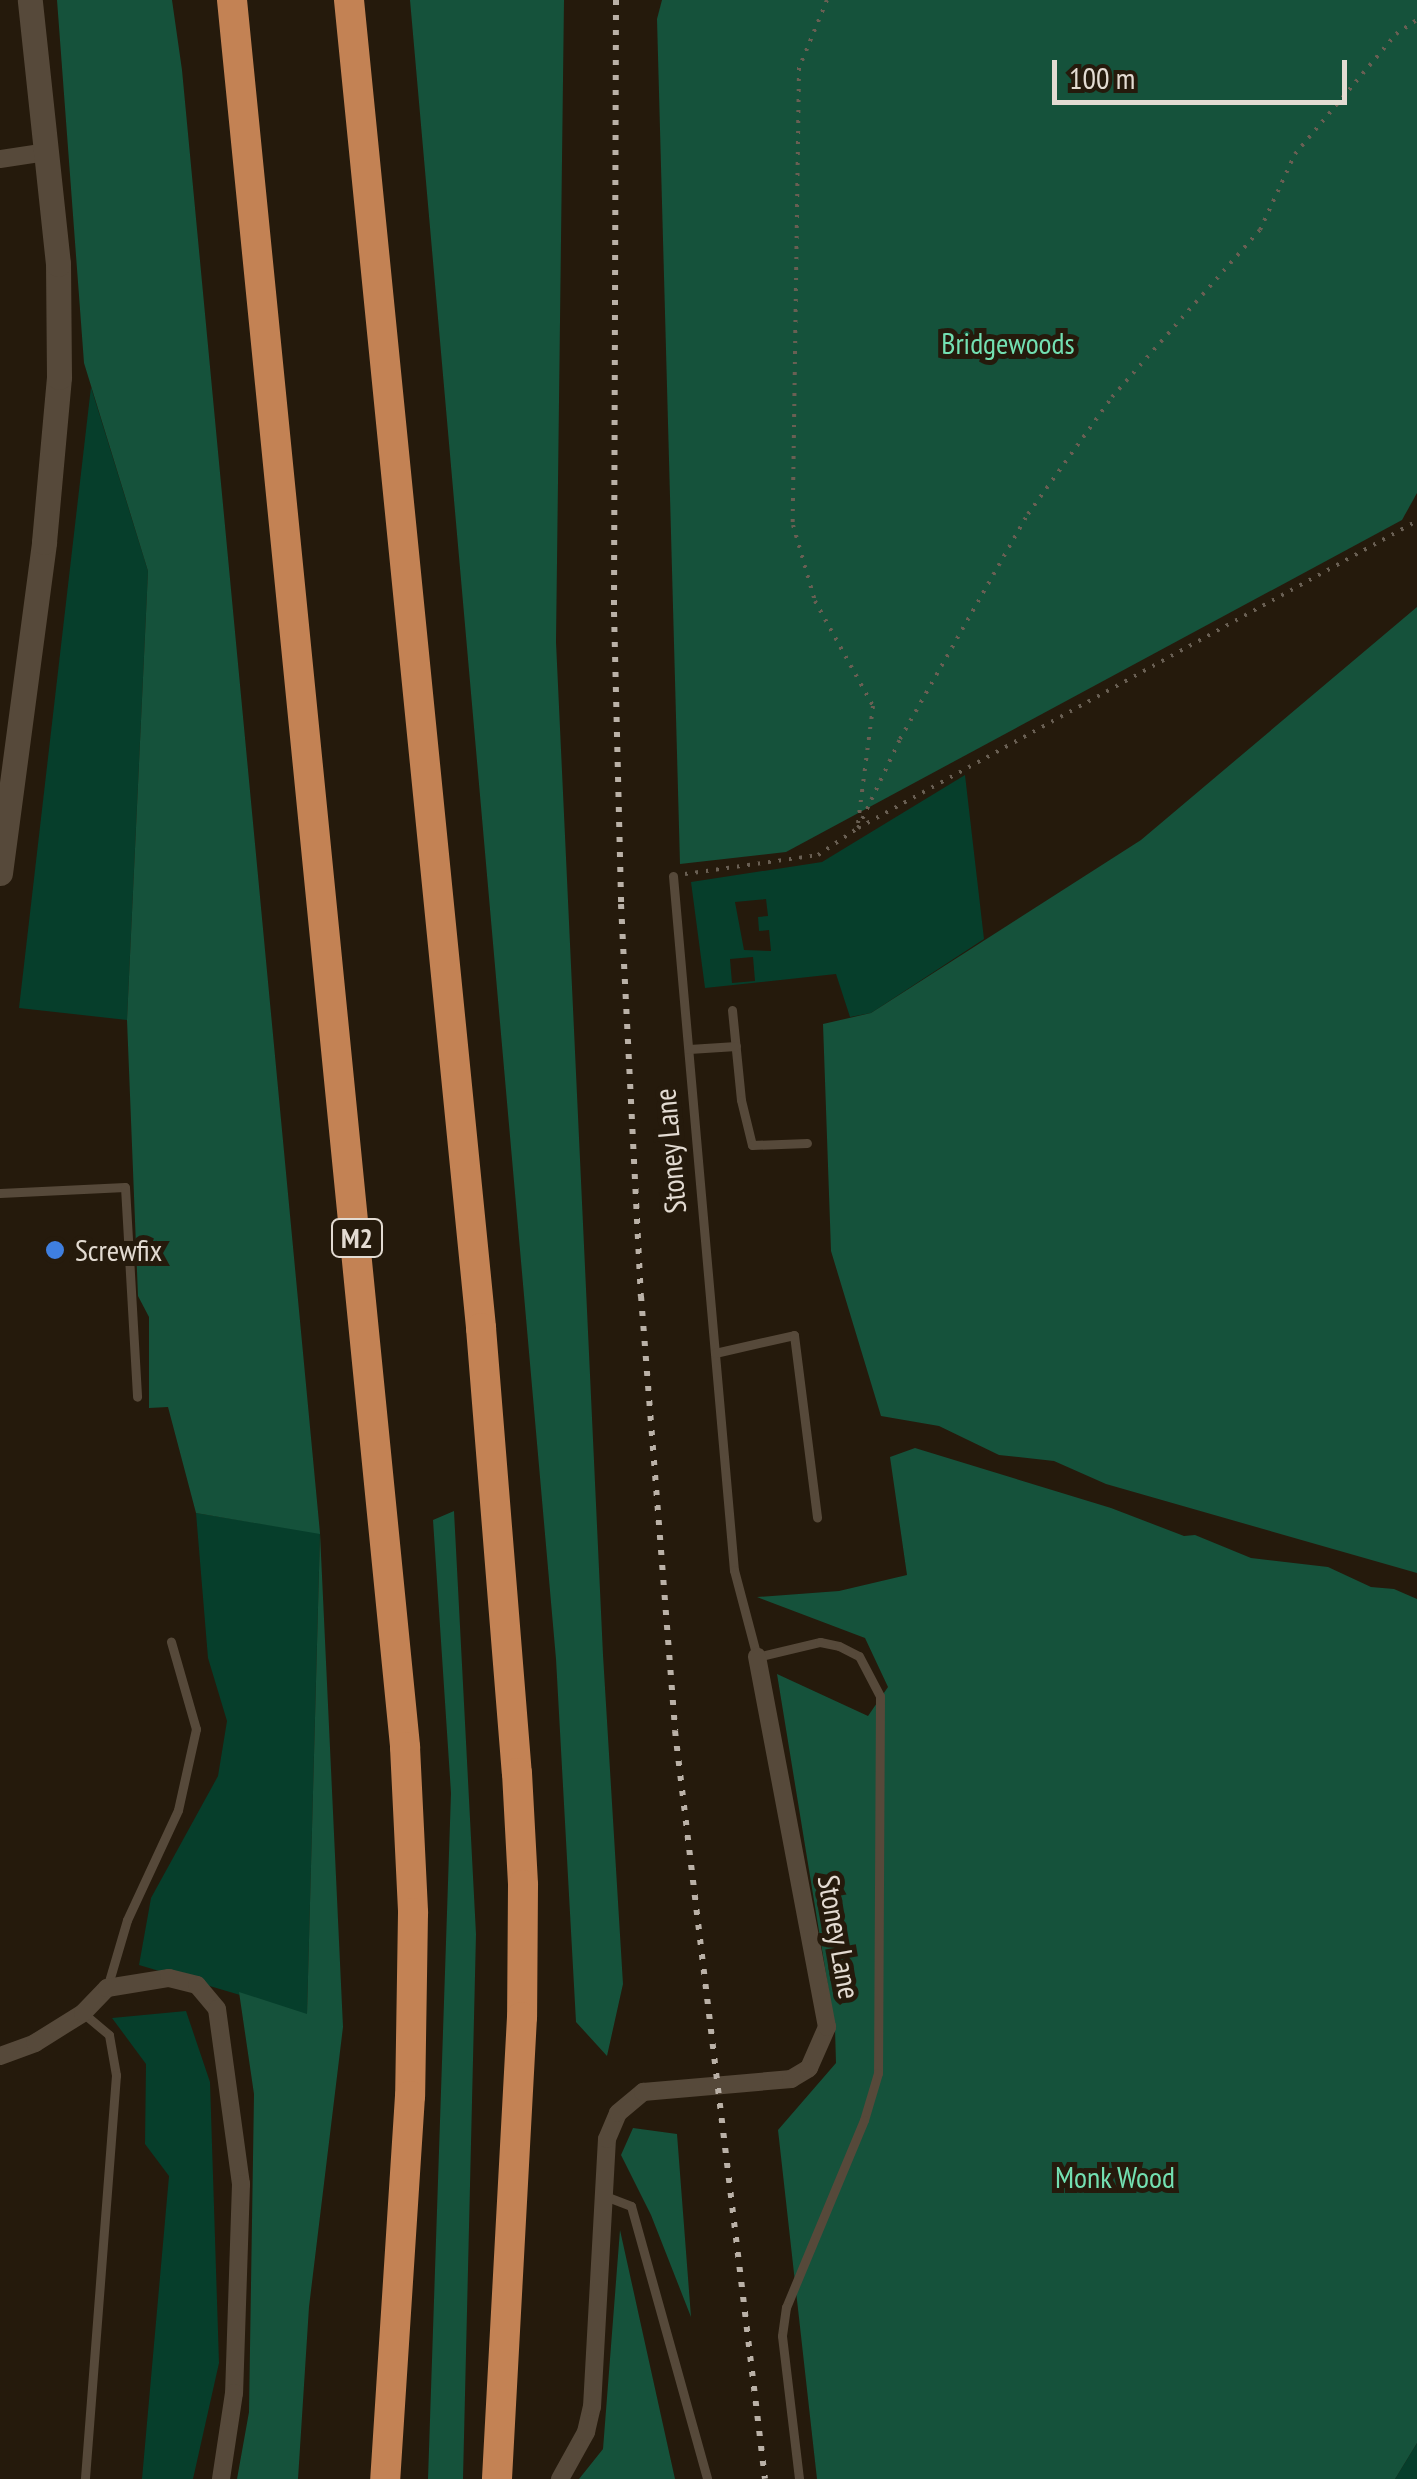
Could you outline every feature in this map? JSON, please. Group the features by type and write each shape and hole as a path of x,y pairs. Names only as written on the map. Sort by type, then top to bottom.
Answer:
{"highway":[{"name":"M2","path":"232,0 405,1747 414,1914 411,2078 385,2479"},
{"path":"349,0 481,1328 517,1773 522,2017 497,2479"}],"main road":[{"path":"0,873 44,542 59,376 58,264 30,0"}],"street":[{"path":"0,159 48,152"},
{"name":"Stoney Lane","path":"560,2479 586,2432 592,2406 608,2139 618,2113 644,2092 790,2079 809,2068 827,2027 757,1657"},
{"path":"0,2056 26,2048 83,2012 107,1988 169,1978 198,1985 217,2009 241,2184 234,2393 221,2479"}],"lane":[{"name":"Stoney Lane","path":"674,876 734,1570 757,1657 820,1642 840,1646 859,1656 880,1696 878,2073 864,2120 786,2307 782,2336 799,2479"},
{"path":"732,1010 741,1100 752,1145 807,1143"},
{"path":"689,1049 736,1046"},
{"path":"0,1192 125,1187 136,1396"},
{"path":"716,1353 794,1335 817,1518"},
{"path":"107,1988 127,1920 178,1810 196,1728 170,1642"},
{"path":"83,2012 109,2035 116,2074 85,2479"},
{"path":"606,2196 631,2206 707,2479"}],"path":[{"path":"828,0 799,68 793,524 814,601 873,706 858,828"},
{"path":"858,828 900,739 1028,514 1112,396 1260,230 1296,154 1396,34 1417,20"},
{"path":"674,876 818,854 858,828 1417,521"}],"green space":[{"path":"57,0 172,0 182,70 320,1533 343,2027 309,2307 298,2479 237,2479 249,2412 254,2094 239,1992 307,2014 320,1534 196,1513 168,1407 149,1408 149,1317 138,1296 127,1020 148,571 84,363"},
{"path":"410,0 564,0 556,642 603,1655 623,1984 607,2056 576,2022 556,1659"},
{"name":"Bridgewoods","path":"662,0 1417,0 1417,493 1402,520 786,852 680,864 657,19"},
{"path":"91,387 148,571 127,1020 19,1008"},
{"path":"1417,607 1417,1573 1106,1484 1054,1461 999,1455 939,1426 881,1416 831,1251 823,1024 871,1013 1141,840"},
{"path":"965,775 984,939 871,1013 850,1017 836,974 705,988 691,882 822,862","holes":["766,899 768,916 758,917 759,931 769,930 771,951 744,950 735,902","753,957 755,981 732,983 730,959"]},
{"name":"Monk Wood","path":"915,1448 1111,1508 1184,1536 1195,1535 1251,1558 1328,1567 1371,1587 1394,1589 1417,1599 1417,2443 1395,2479 817,2479 778,2130 836,2063 835,2029 777,1674 868,1716 888,1687 865,1638 757,1597 839,1591 907,1575 890,1457"},
{"path":"454,1511 476,1934 463,2479 428,2479 451,1793 433,1520"},
{"path":"196,1513 320,1533 307,2015 139,1965 151,1898 218,1776 227,1721 208,1658"},
{"path":"186,2011 210,2082 219,2363 193,2479 142,2479 169,2176 145,2144 146,2064 112,2018"},
{"path":"633,2128 677,2134 691,2317 651,2215 621,2155"},
{"path":"620,2230 675,2479 579,2479 603,2449"},
{"path":"1417,2443 1417,2479 1395,2479"}],"railway":[{"path":"616,0 614,612 621,904 641,1296 675,1731 765,2479"}],"place":[{"name":"Screwfix","path":"55,1250"}]}
